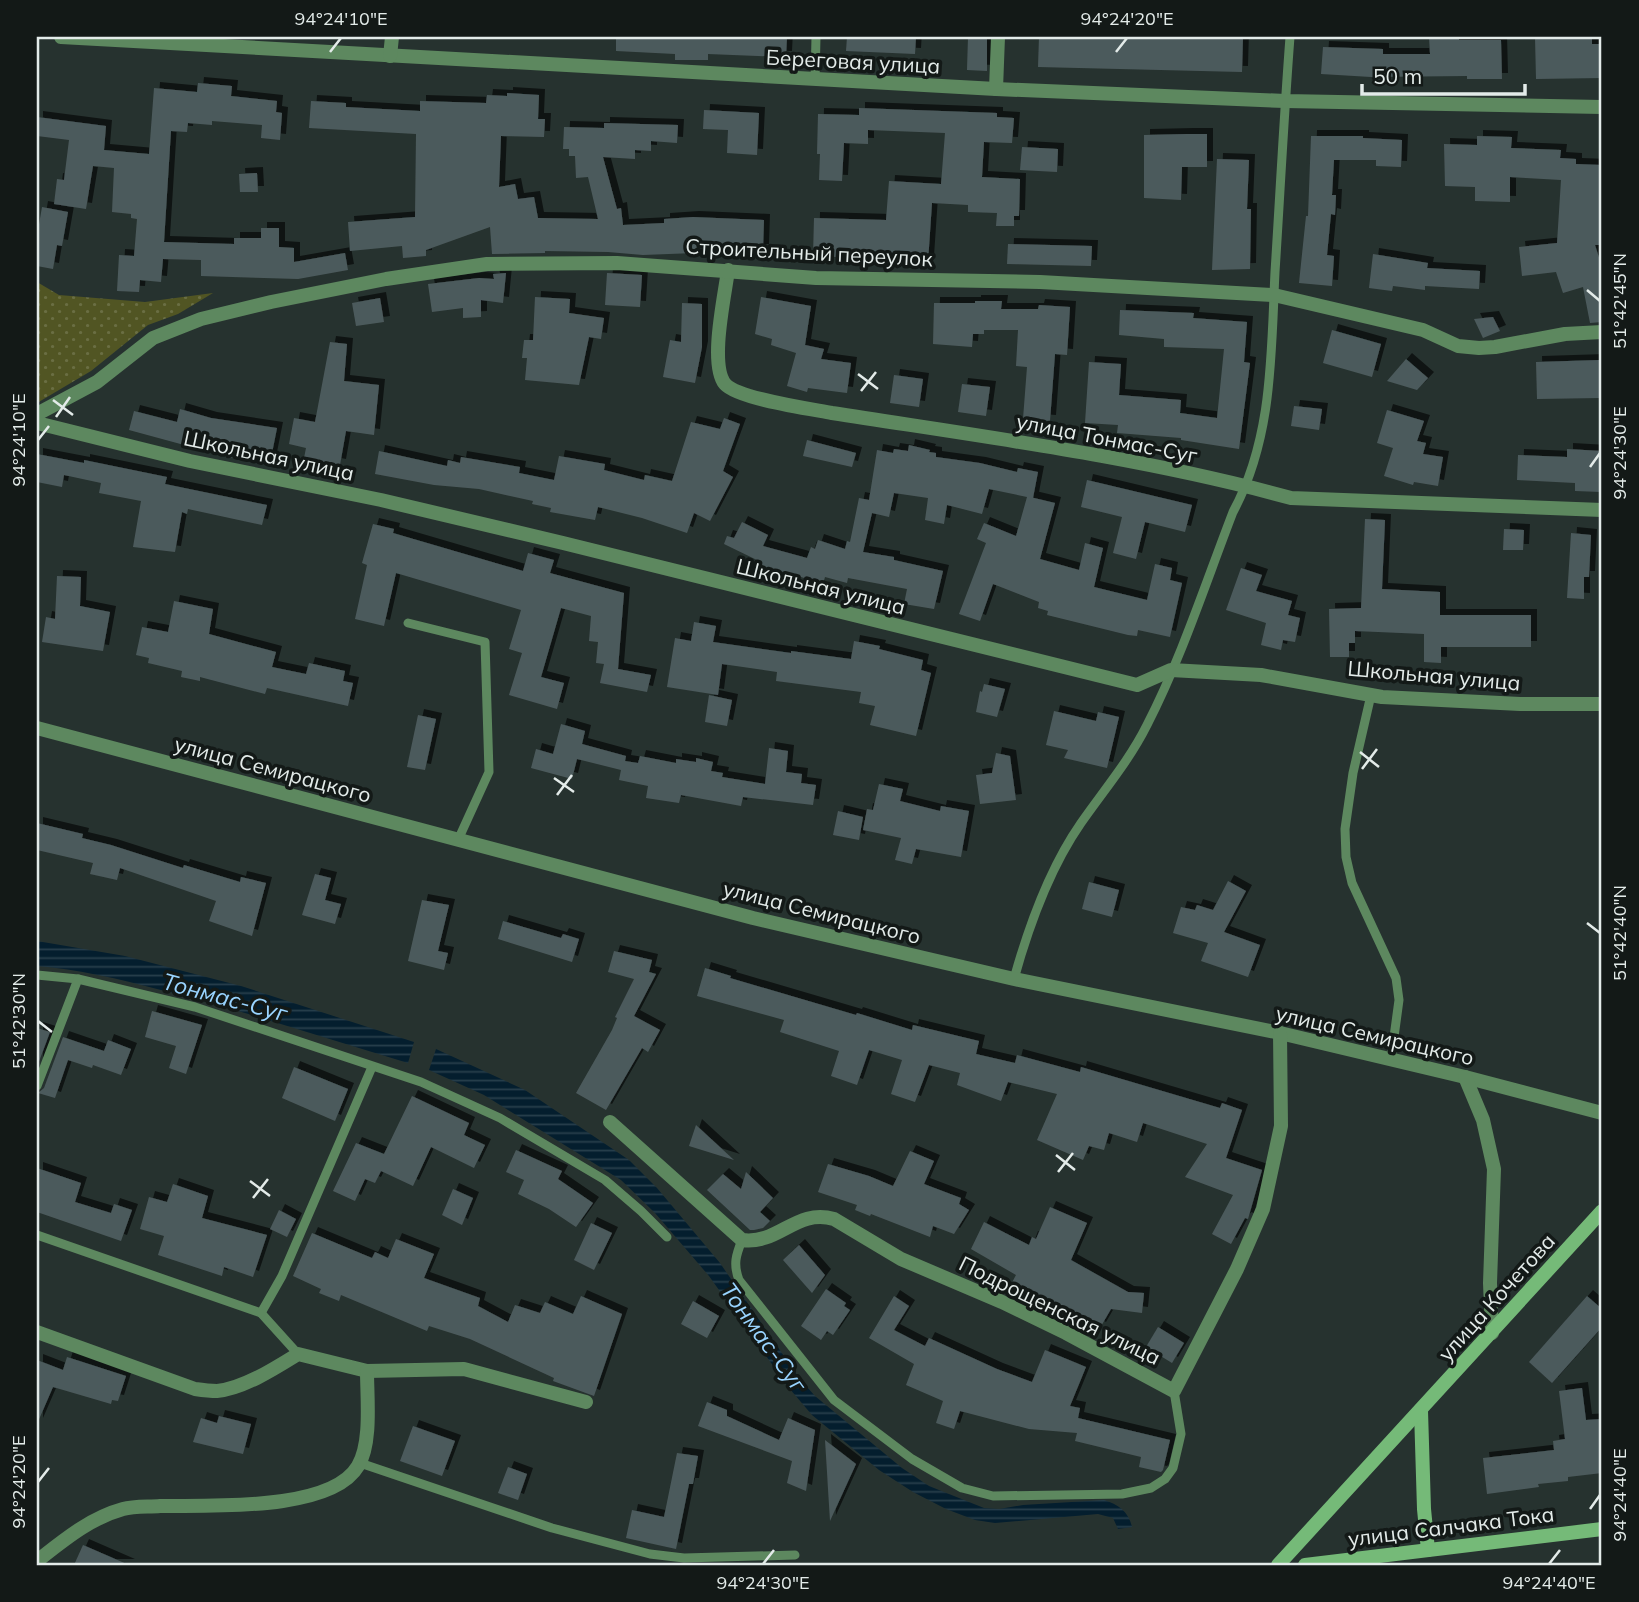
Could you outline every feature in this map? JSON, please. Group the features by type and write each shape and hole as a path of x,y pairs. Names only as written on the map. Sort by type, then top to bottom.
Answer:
{"street":[{"name":"Береговая улица","path":"61,37 996,89 1285,101 1602,107"},
{"path":"390,56 392,37"},
{"path":"996,89 998,37"},
{"name":"Строительный переулок","path":"37,414 97,382 153,338 201,319 386,279 487,264 617,263 816,278 1040,282 1274,295 1423,330 1458,346 1495,347 1566,334 1602,331"},
{"name":"улица Тонмас-Суг","path":"728,270 718,366 726,385 743,394 801,408 1047,447 1248,486 1291,498 1602,510"},
{"name":"Школьная улица","path":"37,423 190,461 381,500 550,540 1137,684 1171,670 1261,676 1371,695 1520,704 1602,704"},
{"name":"улица Семирацкого","path":"37,728 753,918 1014,979 1280,1033 1602,1113"},
{"name":"Подрощенская улица","path":"741,1240 755,1241 770,1237 808,1216 834,1219 901,1259 1002,1302 1174,1391 1237,1269 1263,1209 1281,1126 1280,1033"},
{"path":"1465,1077 1483,1120 1494,1169 1490,1283 1492,1333"},
{"path":"610,1122 741,1240"},
{"name":"улица Кочетова","path":"1278,1565 1602,1211"},
{"path":"37,1332 195,1389 219,1391 268,1372 298,1354 367,1371 464,1369 586,1402"},
{"path":"37,1561 97,1518 126,1508 285,1502 322,1493 350,1477 360,1462 366,1441 367,1371"},
{"path":"1421,1411 1428,1550"},
{"name":"улица Салчака Тока","path":"1305,1565 1602,1530"}],"lane":[{"path":"815,80 816,37"},
{"path":"1014,979 1024,942 1057,864 1081,824 1125,765 1148,724 1233,512 1248,486 1260,443 1271,377 1290,37"},
{"path":"408,623 485,642 489,772 458,839"},
{"path":"1371,695 1348,807 1345,829 1346,858 1352,883 1396,978 1399,1000 1391,1059"},
{"path":"37,975 78,979 195,1007 421,1082 500,1118 605,1180 667,1237"},
{"path":"37,1086 78,979"},
{"path":"261,1313 282,1276 372,1067"},
{"path":"37,1235 261,1313 298,1354"},
{"path":"741,1240 734,1268 739,1280 834,1400 912,1459 962,1488 993,1496 1122,1494 1151,1488 1165,1479 1174,1468 1181,1434 1174,1391"},
{"path":"360,1462 552,1528 650,1554 684,1558 795,1555"}],"green space":[{"path":"37,282 59,295 145,302 213,293 178,314 148,325 91,371 37,403"}],"water":[{"name":"Тонмас-Суг","path":"37,941 125,956 241,986 414,1042 408,1063 189,997 98,975 37,966"},
{"name":"Тонмас-Суг","path":"436,1049 525,1090 629,1160 657,1188 720,1263 799,1378 815,1396 902,1468 929,1486 984,1508 1104,1500 1122,1509 1132,1527 1118,1529 1113,1518 1098,1514 995,1523 975,1520 913,1492 879,1470 812,1415 789,1388 709,1276 655,1213 621,1180 484,1095 429,1070"}],"building":[{"path":"616,37 787,37 786,57 708,54 708,60 675,60 675,54 616,51"},
{"path":"847,37 916,37 915,54 846,51"},
{"path":"968,37 987,37 987,71 967,70"},
{"path":"1039,37 1243,37 1242,72 1038,67"},
{"path":"1429,37 1501,40 1502,79 1321,74 1323,47 1383,49 1383,54 1430,54"},
{"path":"1535,37 1592,37 1592,44 1602,44 1602,78 1536,79"},
{"path":"198,83 232,86 231,96 277,101 276,112 282,113 280,140 261,138 262,125 212,121 212,125 188,123 187,132 171,131 164,242 234,244 234,238 261,238 261,228 279,228 279,247 294,248 294,262 345,253 348,270 298,279 201,276 201,260 163,259 161,282 140,280 139,292 117,291 119,255 134,256 137,219 131,218 131,214 112,212 114,168 93,166 86,209 54,204 57,179 64,180 69,140 37,136 37,117 106,126 104,150 149,154 154,88 197,92"},
{"path":"507,93 539,95 538,119 545,119 544,137 501,136 499,187 515,184 518,199 534,197 538,218 598,219 588,177 576,178 575,156 569,156 569,149 563,149 564,127 604,128 604,123 678,125 677,143 651,141 651,151 635,150 635,159 603,157 617,209 621,208 623,225 664,223 664,219 693,217 764,220 763,250 694,249 694,253 643,255 545,251 492,254 490,227 426,250 426,256 403,258 402,246 350,251 348,222 415,217 416,134 309,128 311,101 346,103 346,107 420,111 420,101 486,103 487,95 507,96"},
{"path":"859,108 997,113 997,117 1014,118 1012,143 984,142 982,177 1020,179 1019,216 1014,216 1014,226 996,226 997,213 968,212 968,205 932,203 928,262 881,259 881,263 862,262 862,258 813,256 814,218 886,220 889,181 941,184 945,133 868,130 868,144 844,143 842,181 819,180 818,114 859,115"},
{"path":"704,110 759,113 757,155 727,153 728,130 703,129"},
{"path":"1207,134 1207,167 1182,167 1181,200 1144,198 1144,135"},
{"path":"1311,136 1363,136 1402,140 1401,167 1376,166 1376,160 1334,160 1332,195 1336,195 1335,215 1331,214 1327,255 1334,256 1332,286 1299,283 1308,216"},
{"path":"1477,136 1512,137 1511,148 1561,150 1560,158 1576,159 1576,164 1602,165 1602,245 1595,245 1602,267 1602,322 1590,323 1583,287 1563,293 1556,272 1522,276 1519,247 1557,243 1561,180 1510,177 1510,202 1475,201 1475,187 1445,186 1444,144 1477,145"},
{"path":"1022,147 1058,149 1057,172 1020,170"},
{"path":"1217,159 1249,160 1247,209 1251,209 1250,269 1212,270"},
{"path":"257,173 258,192 240,192 239,174"},
{"path":"42,207 68,212 62,246 57,245 53,269 37,266 37,236"},
{"path":"1008,244 1092,246 1091,266 1007,264"},
{"path":"1373,254 1428,263 1427,268 1480,271 1479,289 1425,286 1425,290 1393,286 1392,291 1369,288"},
{"path":"506,273 503,303 481,300 481,317 463,318 463,308 432,312 428,284 479,278 494,279 493,274"},
{"path":"607,273 642,275 640,307 605,305"},
{"path":"535,297 570,299 569,313 604,318 601,339 589,337 579,385 525,380 527,358 522,358 524,340 533,340"},
{"path":"761,297 811,306 805,345 824,349 821,359 851,363 847,393 808,388 807,392 787,386 796,353 771,345 772,339 755,334"},
{"path":"380,298 384,322 356,326 352,303"},
{"path":"1002,301 1001,309 1038,309 1039,305 1070,307 1067,355 1055,354 1050,421 1023,419 1027,367 1016,366 1018,330 984,330 984,334 973,334 972,347 933,344 934,303"},
{"path":"682,303 702,304 702,347 695,383 663,377 670,340 681,342"},
{"path":"1120,310 1194,313 1193,318 1247,322 1244,362 1250,363 1239,449 1181,438 1117,433 1118,425 1085,423 1089,362 1121,364 1119,395 1181,400 1180,413 1217,418 1224,349 1164,347 1164,339 1119,335"},
{"path":"1493,317 1500,331 1483,338 1474,319"},
{"path":"1332,330 1381,344 1372,377 1323,363"},
{"path":"330,342 347,344 344,381 379,385 374,435 346,431 340,465 304,458 306,448 289,444 294,418 315,422"},
{"path":"1406,359 1428,378 1417,390 1387,381"},
{"path":"1599,360 1600,398 1537,399 1536,362"},
{"path":"894,375 923,379 919,407 890,403"},
{"path":"962,384 990,387 986,416 958,412"},
{"path":"1294,406 1322,409 1319,430 1291,426"},
{"path":"180,409 211,418 277,428 271,458 234,450 232,458 129,430 134,411 177,422"},
{"path":"1387,410 1424,421 1417,441 1426,443 1423,454 1443,457 1438,486 1414,482 1413,485 1384,476 1393,448 1377,443"},
{"path":"724,418 740,424 723,471 733,477 710,521 694,513 687,533 598,507 595,520 550,512 551,508 532,504 533,501 479,489 434,485 375,474 379,451 447,466 448,460 460,463 461,457 520,467 519,473 554,480 559,456 605,464 604,470 644,480 645,475 672,481 691,422 720,429"},
{"path":"807,440 856,453 852,467 803,456"},
{"path":"909,445 930,450 929,452 936,453 936,457 980,463 1017,472 1018,468 1038,472 1033,498 1055,503 1040,559 1079,570 1085,543 1103,548 1094,587 1147,600 1155,564 1172,568 1170,580 1182,583 1170,637 1138,630 1137,636 1128,635 1047,615 1048,611 1038,608 1039,602 993,584 980,621 959,614 986,543 977,539 984,523 1016,536 1027,497 989,489 982,514 947,505 944,524 925,520 928,498 894,493 889,517 872,513 863,552 894,557 894,560 943,571 934,609 904,604 907,589 848,578 847,583 825,577 823,584 798,576 797,582 758,572 761,562 724,544 727,536 734,538 742,522 768,535 763,546 807,558 811,547 815,549 818,540 845,549 847,541 850,542 859,498 869,500 877,450 893,453 894,449 908,451"},
{"path":"1567,449 1602,451 1601,492 1575,491 1575,483 1517,480 1518,455 1567,457"},
{"path":"37,454 84,463 84,460 167,477 165,484 267,505 262,525 188,509 187,514 182,512 175,552 133,547 141,501 99,493 101,483 64,475 62,487 37,482"},
{"path":"1087,480 1192,505 1185,532 1145,522 1136,559 1113,553 1122,517 1081,507"},
{"path":"1365,519 1385,520 1382,589 1440,592 1440,615 1531,615 1531,647 1441,647 1441,663 1424,662 1424,634 1355,631 1355,643 1349,643 1349,657 1330,657 1329,609 1361,608"},
{"path":"373,524 394,529 393,533 523,571 528,553 554,560 550,573 624,593 618,669 651,675 647,692 600,683 604,664 596,663 598,642 589,641 591,616 561,608 541,677 564,683 557,709 509,695 522,653 509,649 521,610 396,573 384,626 355,619 367,565 362,563"},
{"path":"1504,529 1524,530 1523,550 1503,550"},
{"path":"1571,533 1591,535 1589,577 1584,577 1584,599 1567,598"},
{"path":"1241,568 1262,575 1256,591 1292,601 1288,615 1300,618 1295,642 1283,640 1281,650 1261,645 1266,623 1226,610"},
{"path":"57,576 81,577 80,606 110,612 103,651 42,642 46,617 55,619"},
{"path":"174,601 213,609 209,634 276,652 272,667 306,674 309,663 345,671 343,681 353,683 348,706 267,688 265,694 200,677 200,681 181,677 182,671 148,663 149,658 136,655 142,627 168,632"},
{"path":"694,622 716,626 713,642 851,659 854,641 923,660 921,670 931,673 916,736 870,725 875,706 859,703 861,692 776,681 777,672 722,664 718,695 667,687 675,638 691,641"},
{"path":"984,684 1005,689 997,717 976,712"},
{"path":"709,695 732,700 727,726 705,722"},
{"path":"1054,711 1096,721 1098,712 1119,717 1107,768 1064,758 1068,750 1046,745"},
{"path":"418,715 436,719 425,770 407,767"},
{"path":"561,724 585,731 582,744 626,756 625,761 638,763 640,756 676,763 676,759 696,762 696,758 713,762 711,771 723,773 722,777 765,784 769,748 788,751 786,772 802,774 801,783 816,785 813,805 743,797 741,806 681,795 679,803 646,798 648,786 619,780 621,770 577,759 572,779 531,768 536,749 553,754"},
{"path":"996,753 1010,756 1016,800 980,804 976,775 992,773"},
{"path":"879,784 903,789 900,801 940,811 941,806 969,811 961,857 916,849 912,864 895,860 901,838 863,830 867,809 873,810"},
{"path":"838,811 863,817 859,840 833,835"},
{"path":"37,823 83,834 82,838 183,868 184,865 240,882 241,877 266,883 252,936 209,921 216,901 120,868 117,880 90,874 93,863 37,850"},
{"path":"315,874 331,878 325,900 341,904 335,924 302,915"},
{"path":"1228,881 1246,891 1224,932 1260,945 1248,977 1201,961 1208,943 1173,933 1181,907 1195,910 1197,905 1213,910"},
{"path":"1089,882 1119,890 1112,917 1082,909"},
{"path":"422,900 449,905 438,951 448,953 444,970 408,961"},
{"path":"503,921 561,938 563,934 579,939 572,962 498,939"},
{"path":"614,951 652,960 649,972 656,974 634,1016 660,1030 648,1052 642,1048 606,1110 576,1093 612,1030 617,1018 615,1017 634,979 608,972"},
{"path":"705,968 731,976 730,978 912,1030 913,1025 979,1041 976,1054 1015,1063 1017,1055 1080,1072 1081,1067 1220,1108 1222,1103 1242,1110 1226,1158 1262,1170 1248,1219 1245,1218 1231,1244 1212,1234 1233,1195 1185,1177 1207,1144 1143,1123 1137,1142 1109,1133 1104,1150 1089,1146 1083,1160 1037,1140 1057,1094 1008,1082 1001,1101 957,1085 960,1073 929,1065 915,1102 891,1094 902,1060 869,1050 857,1085 831,1076 839,1051 780,1032 784,1020 697,996"},
{"path":"152,1011 202,1025 186,1074 169,1068 176,1046 145,1037"},
{"path":"37,1028 50,1032 37,1067"},
{"path":"63,1037 104,1051 108,1040 131,1049 121,1075 68,1060 55,1098 38,1093 44,1088"},
{"path":"294,1067 348,1089 335,1121 282,1098"},
{"path":"412,1096 469,1123 464,1135 485,1145 474,1168 431,1147 413,1186 381,1171 375,1183 365,1179 355,1201 333,1191 356,1143 384,1154"},
{"path":"696,1125 734,1160 689,1146"},
{"path":"516,1150 562,1171 558,1179 593,1203 576,1227 549,1209 518,1194 524,1180 506,1172"},
{"path":"910,1151 934,1161 924,1184 961,1198 959,1204 969,1210 954,1234 933,1226 930,1237 855,1210 857,1205 818,1192 828,1164 893,1186"},
{"path":"37,1168 81,1183 75,1202 111,1213 114,1204 132,1210 121,1241 37,1212"},
{"path":"746,1172 773,1198 760,1212 770,1221 763,1228 754,1230 750,1230 707,1190 723,1174 741,1189"},
{"path":"173,1184 208,1196 202,1218 267,1235 253,1277 224,1267 222,1276 158,1255 164,1236 140,1229 149,1197 167,1202"},
{"path":"453,1189 473,1198 462,1225 442,1215"},
{"path":"1050,1207 1087,1223 1071,1260 1128,1292 1144,1293 1142,1313 1111,1309 1100,1328 1052,1301 1047,1309 1008,1290 1016,1275 971,1249 984,1222 1029,1245 1032,1237 1036,1239"},
{"path":"279,1210 296,1219 287,1237 270,1229"},
{"path":"591,1223 612,1233 594,1270 574,1260"},
{"path":"312,1233 372,1258 375,1252 388,1258 396,1239 434,1254 424,1278 480,1298 478,1306 508,1322 515,1305 540,1313 545,1302 573,1314 581,1296 622,1314 594,1396 553,1381 554,1378 470,1339 429,1326 427,1331 341,1295 339,1301 319,1293 321,1289 293,1276"},
{"path":"799,1245 825,1275 812,1293 783,1260"},
{"path":"826,1289 846,1303 844,1306 850,1310 833,1335 827,1331 821,1340 801,1326"},
{"path":"894,1296 909,1306 894,1330 925,1346 929,1338 1032,1382 1045,1350 1086,1367 1070,1406 1080,1408 1078,1418 1170,1440 1163,1470 1161,1472 1139,1467 1141,1457 1075,1441 1077,1433 1029,1429 960,1411 954,1429 936,1423 943,1401 906,1385 914,1364 869,1338"},
{"path":"1587,1296 1602,1309 1602,1327 1552,1383 1529,1362"},
{"path":"693,1301 719,1316 707,1338 681,1324"},
{"path":"1158,1327 1184,1343 1172,1363 1146,1347"},
{"path":"67,1357 126,1376 118,1401 112,1400 111,1404 53,1387 37,1424 37,1360 63,1370"},
{"path":"1582,1388 1586,1420 1602,1419 1602,1473 1568,1477 1568,1481 1538,1484 1539,1487 1487,1494 1483,1458 1554,1450 1553,1441 1565,1439 1559,1391"},
{"path":"707,1402 727,1410 727,1416 779,1440 788,1418 815,1430 806,1491 787,1483 792,1461 698,1426"},
{"path":"219,1416 251,1424 243,1454 193,1442 201,1418 217,1423"},
{"path":"413,1426 455,1441 442,1476 400,1461"},
{"path":"825,1440 856,1464 830,1521"},
{"path":"677,1453 698,1456 693,1484 689,1484 676,1549 626,1538 632,1510 664,1517"},
{"path":"508,1467 527,1474 518,1500 498,1493"},
{"path":"83,1545 129,1565 74,1565"}]}
